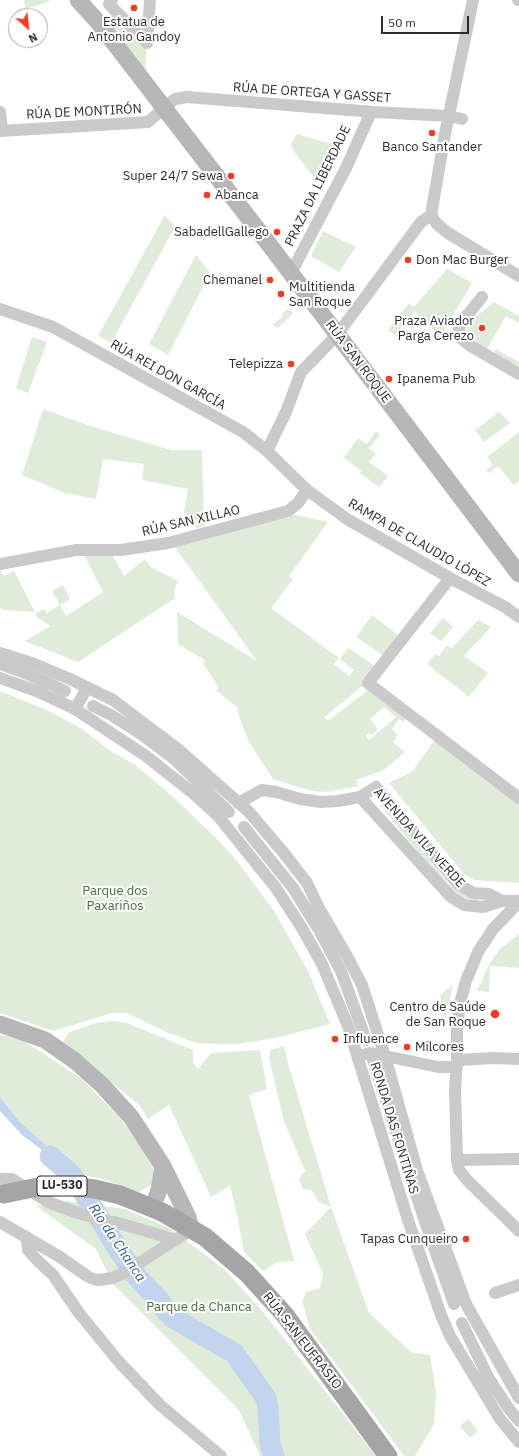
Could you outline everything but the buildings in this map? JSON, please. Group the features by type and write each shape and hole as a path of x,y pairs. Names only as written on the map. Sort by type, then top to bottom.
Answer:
{"main road":[{"name":"LU-530","path":"1,1189 69,1186 95,1188 120,1195 157,1210 191,1235"},
{"name":"RÚA SAN EUFRASIO","path":"191,1235 247,1273 285,1315 388,1456"}],"street":[{"name":"RÚA SAN ROQUE","path":"78,0 98,22 291,273 519,574"},
{"path":"112,0 109,4 147,43 150,0"},
{"path":"473,0 449,116 431,215 437,224 448,233 519,276"},
{"name":"RÚA DE ORTEGA Y GASSET","path":"165,111 175,99 187,97 371,112 449,116 462,119"},
{"name":"RÚA DE MONTIRÓN","path":"1,131 148,122 165,111"},
{"path":"0,112 1,131"},
{"name":"PRAZA DA LIBERDADE","path":"291,273 346,168 371,112"},
{"path":"267,452 286,412 301,372 337,335 421,222 431,215"},
{"path":"482,297 461,323 459,329 461,338 469,345 519,374"},
{"name":"RÚA REI DON GARCÍA","path":"0,309 53,327 243,432 267,452 307,490"},
{"name":"RÚA SAN XILLAO","path":"2,564 76,550 121,550 168,543 288,511 298,503 307,490"},
{"name":"RAMPA DE CLAUDIO LÓPEZ","path":"307,490 347,519 450,578 505,607 519,617"},
{"path":"450,578 368,683 519,798"},
{"name":"RONDA DAS FONTIÑAS","path":"0,654 32,663 113,700 178,749 249,812 307,883 319,908 362,985 385,1056 417,1170 460,1304 519,1398"},
{"path":"0,664 54,685 65,691"},
{"name":"RONDA DAS FONTIÑAS","path":"0,678 39,692 75,709 146,756 194,794 229,828 276,888 302,928 322,964 348,1026 408,1220 450,1336 500,1419 519,1442"},
{"path":"75,709 87,688"},
{"path":"93,706 111,715 141,734 173,758 229,812"},
{"name":"AVENIDA VILA VERDE","path":"502,901 489,894 473,893 458,884 376,787 360,796 451,897 464,905 483,907 502,901 519,901"},
{"path":"238,803 262,790 276,792 300,799 321,802 338,801 360,796"},
{"path":"229,828 249,812"},
{"path":"244,827 293,888 318,928 341,971 366,1040"},
{"path":"519,901 493,929 478,952 471,967 460,1003 457,1026 455,1090 457,1160 459,1170 468,1181 519,1231"},
{"path":"0,1024 45,1040 75,1061 102,1085 131,1117 163,1166 188,1218 191,1235"},
{"path":"358,1056 370,1053 438,1067 494,1058 519,1059"},
{"path":"373,1060 424,1219 460,1304 442,1316"},
{"path":"457,1160 519,1158"},
{"path":"157,1210 163,1166"},
{"path":"1,1189 12,1180 48,1202 78,1213 110,1222 191,1235"},
{"path":"157,1210 170,1204 176,1193"},
{"path":"0,1222 60,1257 87,1276 100,1280 112,1278 122,1274 158,1250 191,1235"},
{"path":"27,1238 28,1250 53,1275 79,1313 119,1362 160,1404 221,1456"},
{"path":"495,1293 519,1285"},
{"path":"462,1323 488,1377 509,1409 519,1421"}],"green space":[{"path":"24,0 49,0 48,2 25,8"},
{"path":"113,8 147,43 145,71 120,36 104,22"},
{"path":"297,134 334,145 315,179 293,150 291,144"},
{"path":"165,215 175,227 111,343 98,336"},
{"path":"323,231 356,247 339,272 311,256"},
{"path":"196,255 210,273 168,355 149,344"},
{"path":"447,269 472,283 439,339 436,337 438,334 415,311 395,335 388,330 409,303 414,307"},
{"path":"494,302 519,316 519,323 506,316 487,349 468,337 467,329 468,324 474,318"},
{"path":"288,309 293,313 278,328 272,325 282,317 283,313"},
{"path":"32,337 47,342 28,393 16,388"},
{"path":"496,349 519,362 519,367 494,353"},
{"path":"43,409 93,427 171,450 202,450 204,526 196,528 184,512 188,489 142,480 144,464 103,459 96,499 65,493 22,475"},
{"path":"499,412 510,423 484,442 475,430"},
{"path":"376,431 380,434 369,448 376,454 369,462 388,476 379,487 360,473 361,471 344,458 358,438 367,444"},
{"path":"519,432 519,481 514,485 498,466 489,473 486,470 493,465 487,457"},
{"path":"290,514 328,522 289,576 293,579 271,608 339,658 334,664 349,676 354,670 340,659 348,648 375,666 365,678 363,678 363,686 324,717 328,721 368,690 406,718 404,722 399,719 392,729 398,735 393,742 405,752 384,770 356,780 359,786 326,792 311,791 273,779 249,742 239,717 238,708 216,690 219,688 203,663 206,661 178,644 177,612 257,661 174,546","holes":["384,707 396,717 369,740 366,736 369,733 372,735 378,729 370,719"]},
{"path":"112,554 124,576 145,559 151,567 178,581 174,590 175,598 78,662 25,641 50,626 37,617 35,613 44,609 47,613 60,605 66,616 103,592 84,555"},
{"path":"0,569 4,576 14,571 35,612 5,610 0,608"},
{"path":"63,585 70,599 60,605 52,591"},
{"path":"372,615 398,635 384,656 356,637"},
{"path":"443,618 453,627 441,641 430,633"},
{"path":"478,620 491,627 464,656 488,673 469,697 427,664 435,654 439,656 447,645 452,648"},
{"name":"Parque dos Paxariños","path":"0,691 49,711 82,729 112,752 134,764 173,797 219,841 237,861 274,911 308,971 330,1024 275,1038 239,1044 218,1044 197,1043 166,1032 127,1013 112,1013 53,1031 0,1013"},
{"path":"441,731 519,791 519,883 474,880 464,874 389,783 412,772"},
{"path":"382,803 449,884 468,896 478,897 478,901 462,898 455,894 441,880 380,805"},
{"path":"519,934 519,968 490,966 489,992 477,991 490,963 500,949"},
{"path":"453,985 445,1019 440,995"},
{"path":"114,1021 127,1023 193,1050 193,1063 198,1069 211,1053 260,1050 267,1089 249,1095 294,1261 277,1262 263,1271 244,1252 230,1186 211,1197 169,1105 148,1119 140,1106 63,1042 67,1034 73,1031 96,1023"},
{"path":"0,1035 18,1037 82,1079 120,1118 149,1158 155,1173 150,1186 139,1192 127,1189 100,1178 77,1174 18,1120 0,1097"},
{"path":"284,1046 331,1207 319,1202 311,1190 303,1189 299,1179 305,1171 284,1121 269,1059 270,1050"},
{"name":"Parque da Chanca","path":"68,1201 125,1209 171,1229 224,1269 264,1313 376,1456 260,1456 239,1410 113,1284 96,1249 36,1206"},
{"path":"331,1207 369,1313 411,1352 430,1355 436,1393 434,1424 415,1456 404,1456 310,1329 302,1301 307,1292 320,1288 323,1274 305,1234"},
{"path":"468,1419 478,1431 470,1438 460,1426"}],"water":[{"path":"0,1097 18,1120 77,1174 68,1175 41,1149 22,1135 0,1111"}],"waterway":[{"name":"Río da Chanca","path":"50,1156 71,1174 136,1276 159,1300 166,1311 173,1318 234,1353 266,1398 268,1407 270,1444 274,1456"}],"place":[{"name":"Estatua de Antonio Gandoy","path":"134,8"},
{"name":"Banco Santander","path":"432,133"},
{"name":"Super 24/7 Sewa","path":"231,176"},
{"name":"Abanca","path":"207,195"},
{"name":"SabadellGallego","path":"277,232"},
{"name":"Don Mac Burger","path":"408,260"},
{"name":"Chemanel","path":"270,280"},
{"name":"Multitienda San Roque","path":"281,294"},
{"name":"Praza Aviador Parga Cerezo","path":"482,328"},
{"name":"Telepizza","path":"291,364"},
{"name":"Ipanema Pub","path":"389,379"},
{"name":"Centro de Saúde de San Roque","path":"495,1014"},
{"name":"Influence","path":"335,1039"},
{"name":"Milcores","path":"407,1047"},
{"name":"Tapas Cunqueiro","path":"466,1239"}]}
